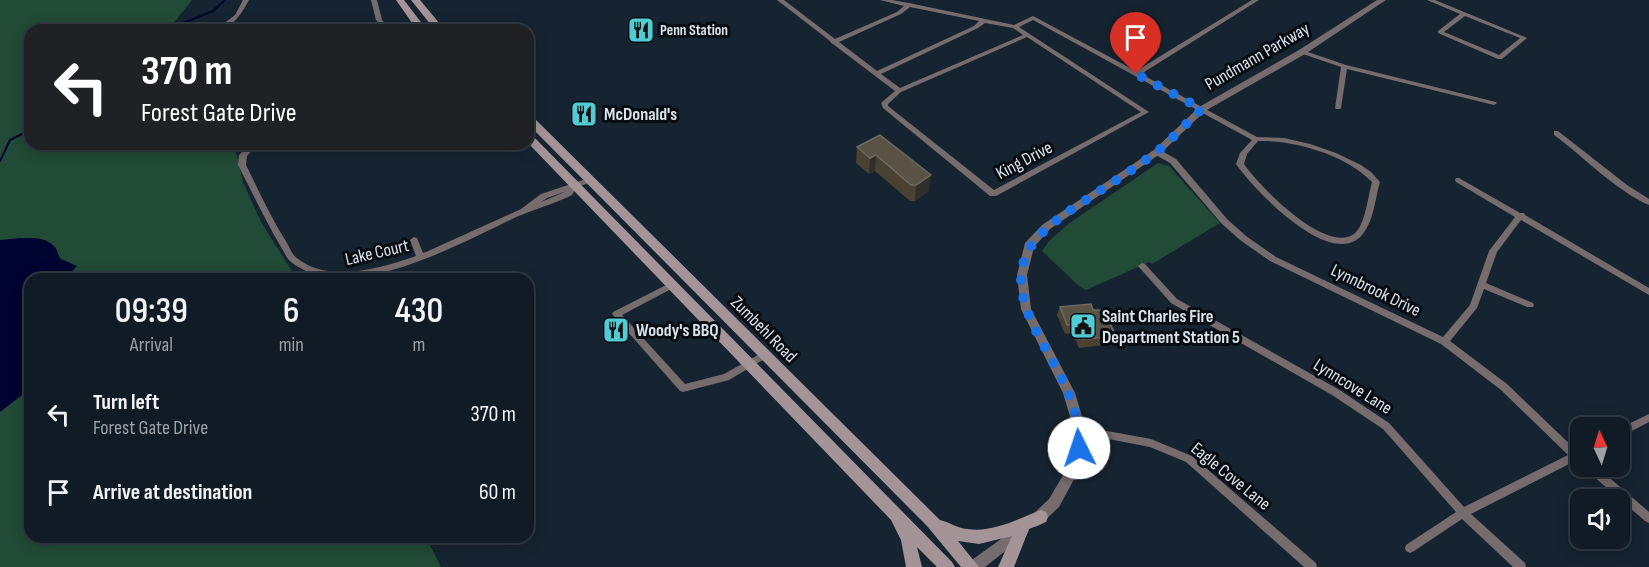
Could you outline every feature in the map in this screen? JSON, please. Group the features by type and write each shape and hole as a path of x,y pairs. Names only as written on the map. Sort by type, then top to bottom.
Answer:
{"main road":[{"path":"400,0 418,24"},
{"path":"415,0 435,24"},
{"name":"Zumbehl Road","path":"534,124 933,521 972,567"},
{"name":"Zumbehl Road","path":"534,143 947,567"},
{"path":"895,513 908,540 914,567"},
{"path":"933,521 948,531 978,539 993,536 1041,517"},
{"path":"1006,567 1022,530"}],"street":[{"path":"226,24 237,15 246,0"},
{"path":"374,0 379,20 383,24"},
{"path":"780,0 899,91 1027,35"},
{"path":"883,0 1016,27 1027,35"},
{"path":"1136,74 1256,0"},
{"name":"Pundmann Parkway","path":"972,567 1041,517 1064,489 1074,468 1079,448 1080,430 1069,393 1026,309 1022,284 1024,260 1029,246 1046,227 1156,152 1202,109 1302,52 1382,0"},
{"path":"1430,0 1524,38 1500,58 1440,32 1464,14"},
{"path":"833,42 899,13 909,5"},
{"path":"1016,27 1033,18 1256,140 1282,139 1341,159 1369,173 1376,182 1362,228 1357,236 1347,241 1338,241 1308,228 1278,209 1255,186 1239,164 1244,153 1256,140"},
{"path":"876,74 976,27 984,20"},
{"name":"King Drive","path":"899,91 886,100 885,107 993,194 1146,112 1027,35"},
{"path":"1302,52 1344,66 1494,103"},
{"path":"1338,108 1344,66"},
{"path":"1556,133 1591,158 1618,184 1649,202"},
{"name":"Lake Court","path":"248,150 243,155 242,165 279,237 283,250 295,264 321,273"},
{"name":"Lynnbrook Drive","path":"1156,152 1173,161 1224,221 1243,238 1273,259 1444,342 1504,387 1570,448"},
{"name":"Lake Court","path":"353,273 389,267 421,257 524,211 530,211 569,194 574,186 589,180"},
{"path":"1459,180 1649,292"},
{"path":"1444,342 1474,306 1493,251 1521,215"},
{"path":"414,240 421,257"},
{"name":"Lynncove Lane","path":"1142,266 1174,301 1335,392 1386,426 1463,513 1521,567"},
{"path":"1481,284 1530,305"},
{"path":"672,285 616,314 683,388 726,377 765,355"},
{"path":"1630,428 1649,418"},
{"name":"Eagle Cove Lane","path":"1080,430 1151,442 1189,459 1312,567"},
{"path":"1410,548 1463,513 1570,460"},
{"path":"1601,477 1649,518"}],"green space":[{"path":"0,0 192,0 173,24 24,24 24,150 235,150 243,182 261,222 293,273 24,273 24,543 429,543 441,567 0,567"},
{"path":"1158,163 1169,166 1220,223 1152,264 1149,262 1086,290 1079,286 1042,251 1049,241 1068,224"}],"water":[{"path":"21,238 47,241 55,248 61,259 77,266 70,273 24,273 24,394 0,412 0,240"}],"building":[{"path":"880,135 931,175 916,185 911,185 876,155 870,158 857,147"},
{"path":"1091,304 1093,310 1104,310 1116,336 1082,339 1075,324 1067,325 1060,307"}],"waterway":[{"path":"181,24 213,11 225,0"},
{"path":"0,161 10,140 24,133"}],"place":[{"name":"Penn Station","path":"641,30"},
{"name":"McDonald's","path":"584,114"},
{"name":"Saint Charles Fire Department Station 5","path":"1083,326"},
{"name":"Woody's BBQ","path":"616,330"}],"route":[{"path":"1079,448 1080,430 1069,393 1026,309 1022,275 1024,260 1029,246 1046,227 1156,152 1202,109 1136,74"}]}
